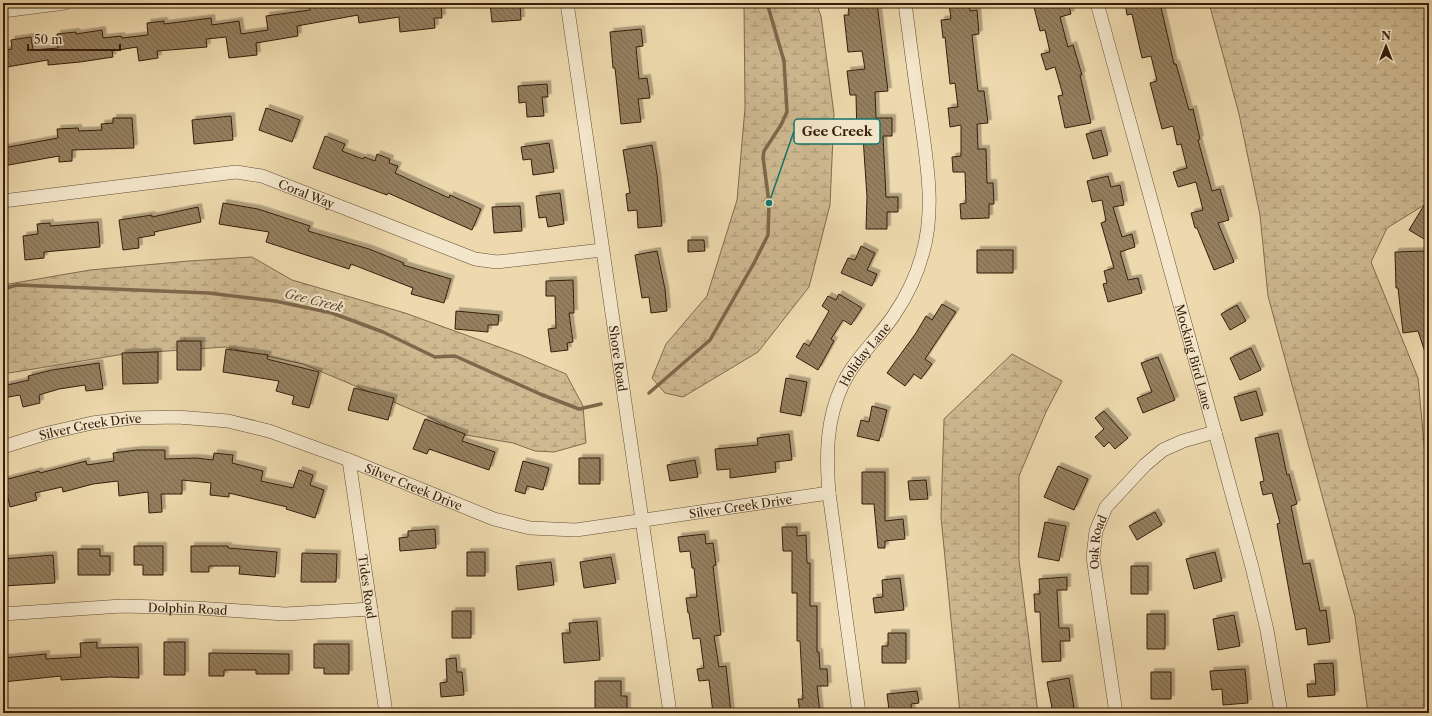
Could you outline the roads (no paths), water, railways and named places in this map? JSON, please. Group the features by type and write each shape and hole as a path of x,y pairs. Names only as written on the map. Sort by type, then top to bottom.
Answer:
{"street":[{"path":"3,11 65,3"},
{"name":"Shore Road","path":"567,3 670,713"},
{"name":"Holiday Lane","path":"859,713 829,493 826,460 828,435 834,407 842,386 853,368 894,315 912,283 923,252 929,223 929,184 905,3"},
{"name":"Mocking Bird Lane","path":"1097,3 1252,567 1267,630 1280,713"},
{"name":"Coral Way","path":"3,201 236,172 262,176 475,259 497,262 602,250"},
{"name":"Silver Creek Drive","path":"3,447 44,434 92,423 131,418 177,417 228,421 269,431 349,460 494,519 530,528 576,530 829,493"},
{"name":"Oak Road","path":"1116,713 1093,557 1096,531 1106,507 1145,465 1163,450 1183,441 1215,432"},
{"name":"Tides Road","path":"349,460 386,713"},
{"name":"Dolphin Road","path":"3,614 122,606 197,608 285,614 372,609"}],"waterway":[{"name":"Gee Creek","path":"649,393 710,340 754,263 768,235 769,203 763,157 764,151 781,125 787,112 784,61 767,3"},
{"name":"Gee Creek","path":"3,289 17,285 208,293 275,301 332,313 383,332 435,357 455,356 540,394 579,409 601,404"}],"place":[{"name":"Gee Creek","path":"769,203"}]}
